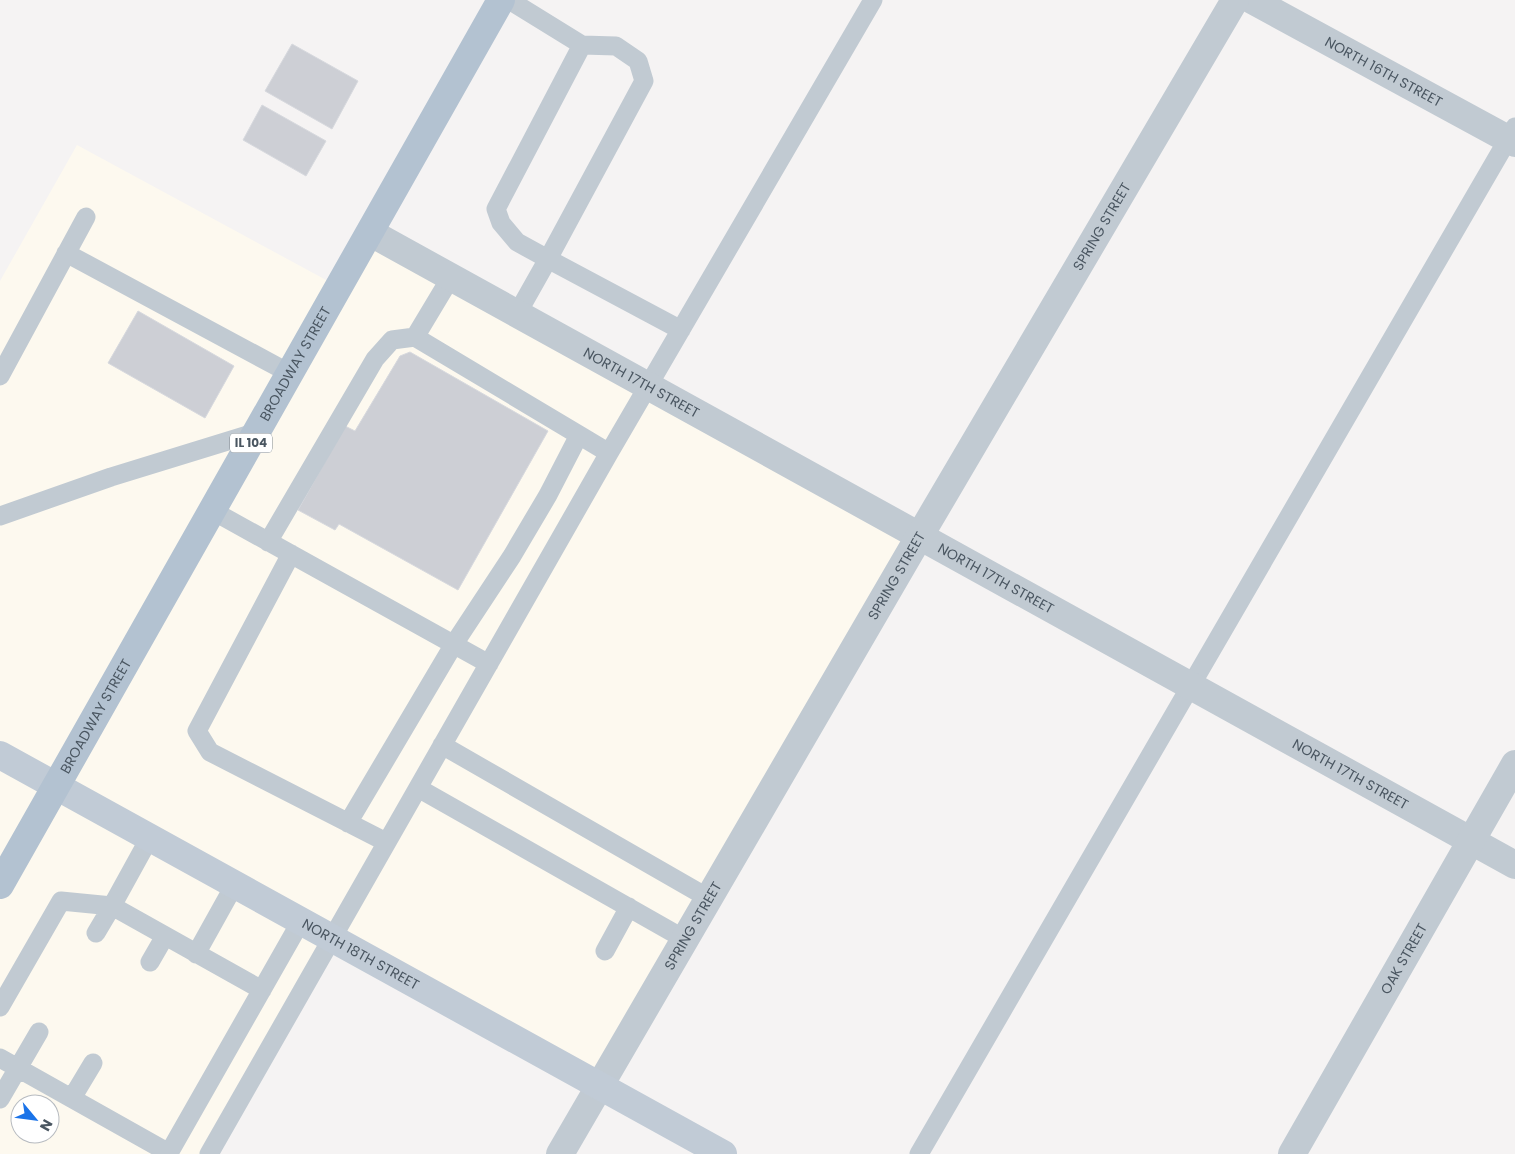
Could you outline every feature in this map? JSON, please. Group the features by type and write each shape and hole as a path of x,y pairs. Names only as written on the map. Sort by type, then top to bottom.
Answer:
{"main road":[{"name":"BROADWAY STREET","path":"0,885 371,233 501,0"}],"street":[{"name":"SPRING STREET","path":"560,1154 919,537 1235,0"},
{"name":"NORTH 16TH STREET","path":"1252,0 1513,136"},
{"name":"NORTH 17TH STREET","path":"371,233 1515,865"},
{"name":"NORTH 18TH STREET","path":"0,755 723,1154"},
{"name":"OAK STREET","path":"1292,1154 1515,764"}],"lane":[{"path":"509,0 582,45 616,46 638,61 644,81 517,314"},
{"path":"209,1154 609,454 873,0"},
{"path":"582,45 496,209 501,224 517,242 681,330"},
{"path":"919,1154 1190,686 1513,136"},
{"path":"0,376 86,217"},
{"path":"66,253 291,374"},
{"path":"415,337 451,278"},
{"path":"268,542 375,359 392,340 415,337 609,454"},
{"path":"0,516 111,477 257,432"},
{"path":"348,823 454,644 512,556 548,495 579,435"},
{"path":"213,512 489,664"},
{"path":"291,554 197,731 210,752 386,842"},
{"path":"442,745 710,899"},
{"path":"418,788 686,940"},
{"path":"96,933 150,837"},
{"path":"196,954 236,884"},
{"path":"0,1007 61,902 112,906 262,990"},
{"path":"605,951 629,907"},
{"path":"0,1058 169,1153 301,921"},
{"path":"150,962 165,936"},
{"path":"0,1099 39,1032"},
{"path":"72,1098 93,1063"}],"shaded area":[{"path":"77,145 339,287 371,233 919,537 599,1086 332,938 209,1154 0,1154 0,281"}],"building":[{"path":"292,44 358,81 332,129 265,91"},
{"path":"262,105 326,141 306,176 243,140"},
{"path":"138,311 234,366 205,418 108,363"},
{"path":"410,352 548,431 458,590 339,524 335,530 298,510 345,426 355,431 400,356"}]}
